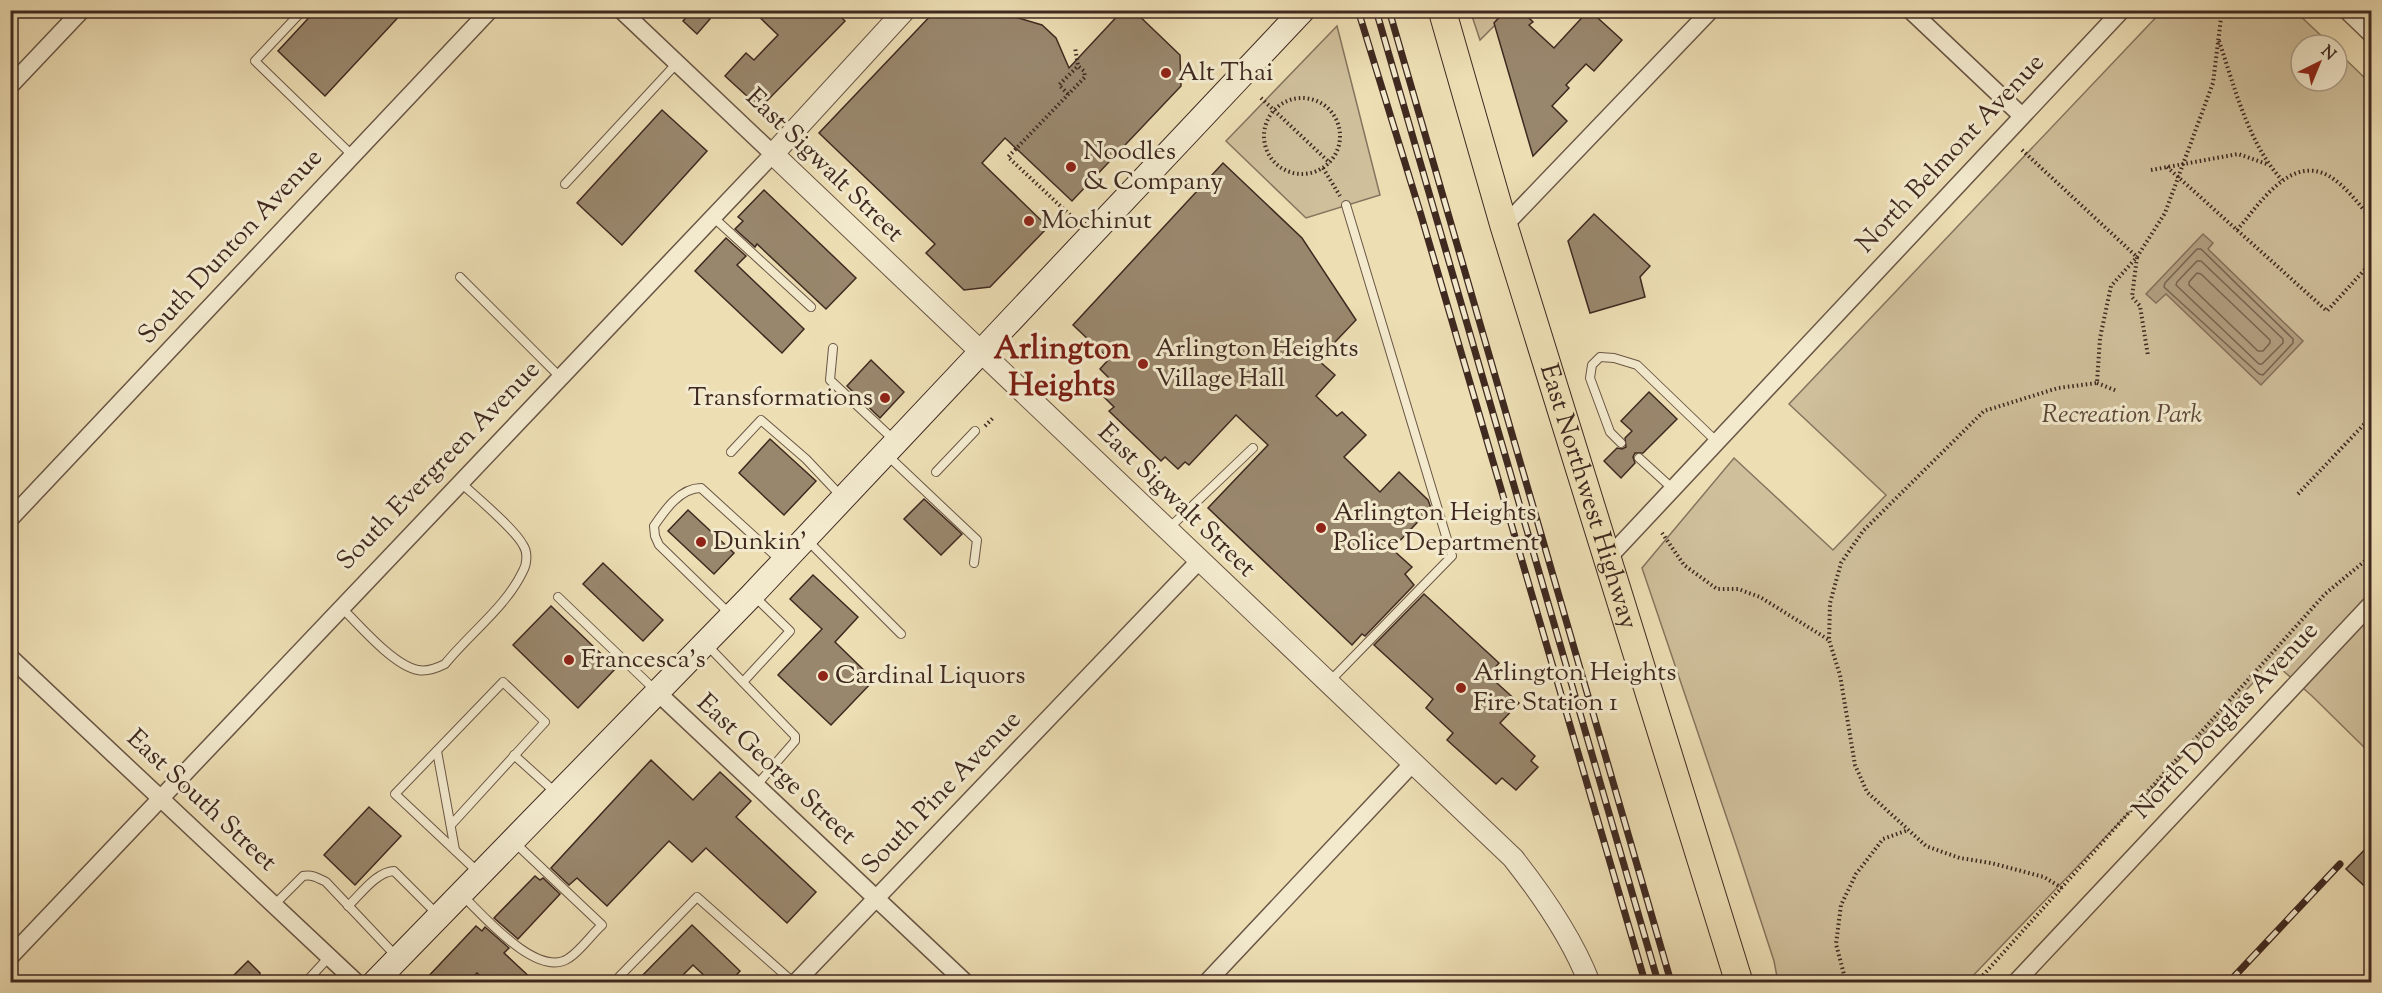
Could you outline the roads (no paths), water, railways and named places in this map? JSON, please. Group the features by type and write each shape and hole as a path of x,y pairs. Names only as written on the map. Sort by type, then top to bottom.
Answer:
{"main road":[{"path":"390,973 439,916 732,616 1303,10"},
{"name":"East Northwest Highway","path":"1442,10 1504,226 1609,556 1739,982"}],"street":[{"path":"10,86 82,10"},
{"name":"East Sigwalt Street","path":"621,10 1513,858 1537,888 1572,945 1589,982"},
{"name":"South Evergreen Avenue","path":"10,957 773,154 905,10"},
{"path":"1504,226 1711,10"},
{"path":"1910,10 2022,116"},
{"name":"North Belmont Avenue","path":"1609,556 2122,10"},
{"path":"2346,10 2372,35"},
{"name":"South Dunton Avenue","path":"10,519 486,12"},
{"name":"South Pine Avenue","path":"794,982 1199,561"},
{"name":"North Douglas Avenue","path":"2016,982 2372,603"},
{"name":"East South Street","path":"10,657 357,982"},
{"name":"East George Street","path":"658,693 965,982"},
{"path":"1207,982 1412,764"}],"lane":[{"path":"303,10 255,61 352,156"},
{"path":"565,184 677,63"},
{"path":"1328,684 1452,556 1346,205"},
{"path":"713,217 811,307"},
{"path":"460,277 560,377"},
{"path":"833,348 830,380 976,540 974,563"},
{"path":"1621,442 1610,432 1590,378 1592,365 1600,357 1614,358 1637,365 1717,442"},
{"path":"731,452 761,420 806,459 844,498"},
{"path":"936,472 975,431"},
{"path":"1167,530 1252,448"},
{"path":"1639,458 1673,489"},
{"path":"341,607 408,667 420,671 435,669 445,664 504,599 524,570 527,555 523,545 514,534 460,482"},
{"path":"732,616 659,545 654,526 678,498 692,488 701,488 783,562"},
{"path":"805,539 901,633"},
{"path":"743,682 790,631 752,595"},
{"path":"558,597 658,693"},
{"path":"705,643 795,736 795,741 756,786"},
{"path":"451,825 545,722 503,682 395,794 480,874"},
{"path":"437,751 455,849"},
{"path":"514,755 558,795"},
{"path":"461,894 519,949 540,960 555,962 568,960 602,925 513,841"},
{"path":"348,906 379,876 386,871 394,871 439,916"},
{"path":"274,905 297,880 308,875 326,882 348,906 390,973"},
{"path":"614,982 697,897 794,982"},
{"path":"306,982 329,957"}],"water":[{"path":"2203,234 2213,243 2208,249 2303,341 2261,385 2166,294 2156,303 2146,294"}],"railway":[{"path":"1358,10 1421,215 1645,982"},
{"path":"1376,10 1658,982"},
{"path":"1389,10 1671,982"},
{"path":"2229,982 2340,864"}],"place":[{"name":"Alt Thai","path":"1166,73"},
{"name":"Noodles & Company","path":"1071,167"},
{"name":"Mochinut","path":"1029,221"},
{"name":"Arlington Heights Village Hall","path":"1143,364"},
{"name":"Transformations","path":"885,398"},
{"name":"Arlington Heights Police Department","path":"1321,528"},
{"name":"Dunkin'","path":"701,542"},
{"name":"Francesca's","path":"569,660"},
{"name":"Cardinal Liquors","path":"823,676"},
{"name":"Arlington Heights Fire Station 1","path":"1461,688"}],"district":[{"name":"Arlington Heights","path":"1062,368"}],"park label":[{"name":"Recreation Park","path":"2122,415"}]}
